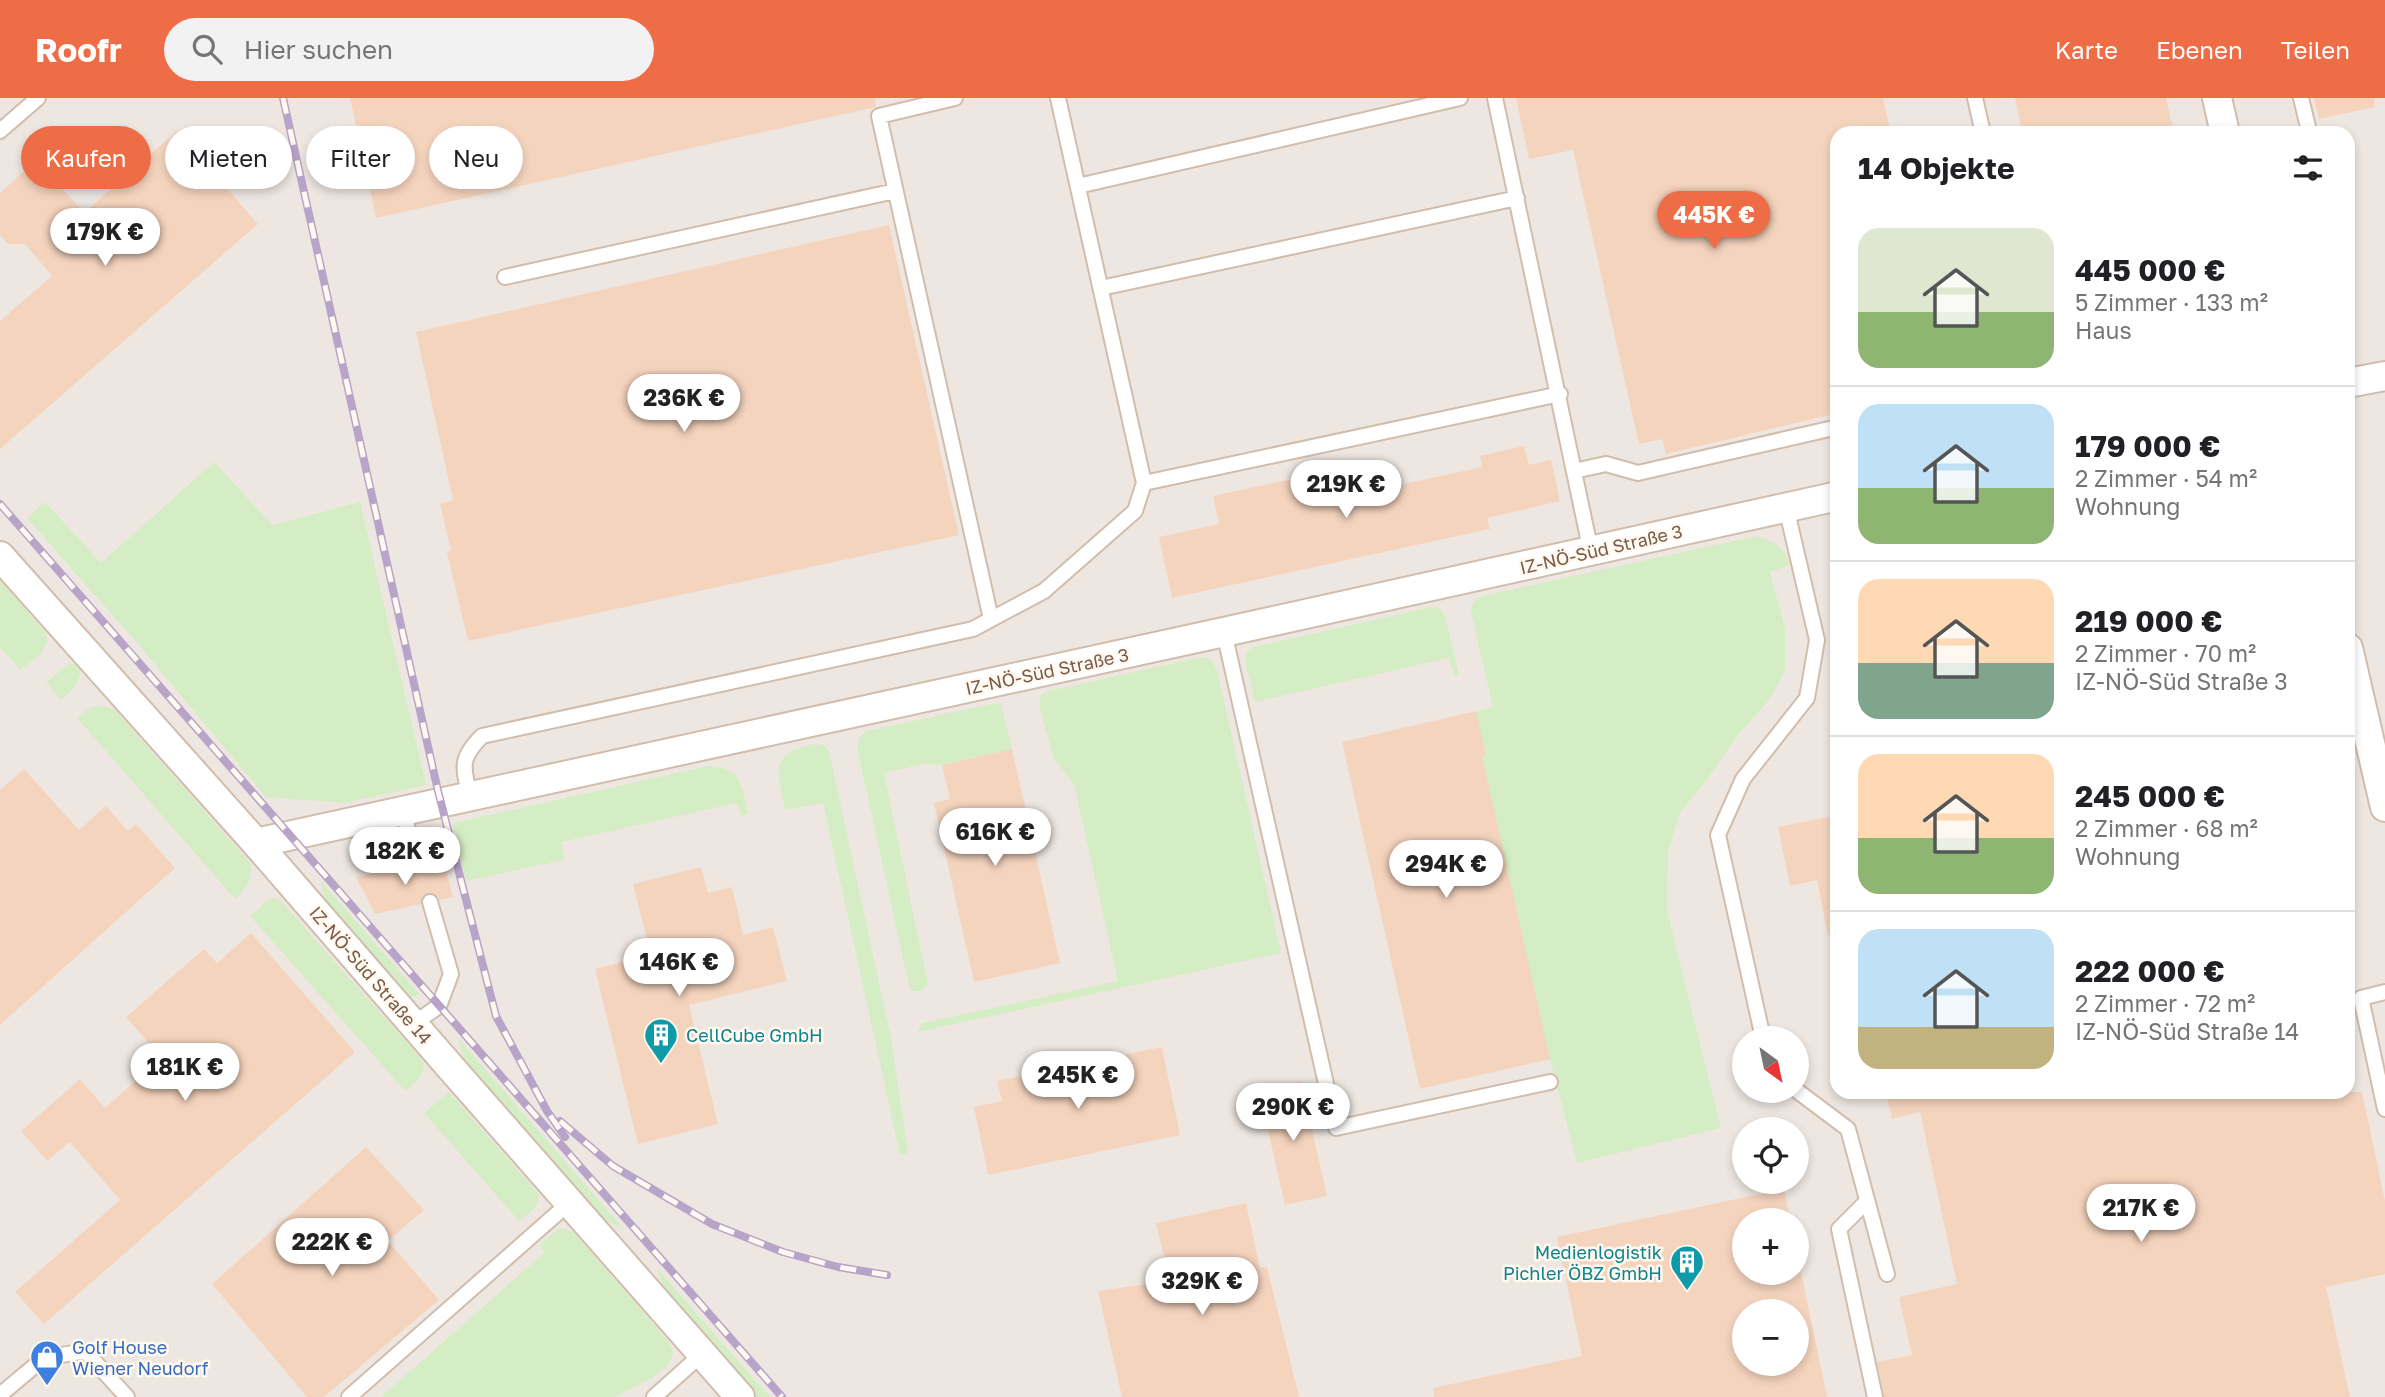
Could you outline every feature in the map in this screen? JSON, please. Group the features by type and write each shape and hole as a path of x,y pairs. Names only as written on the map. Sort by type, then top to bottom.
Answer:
{"street":[{"path":"2217,98 2223,126"},
{"path":"2355,382 2385,376"},
{"name":"IZ-NÖ-Süd Straße 3","path":"256,843 1830,498"},
{"name":"IZ-NÖ-Süd Straße 14","path":"0,556 256,843 740,1397"},
{"path":"2355,678 2385,807"}],"lane":[{"path":"0,131 38,98"},
{"path":"955,98 879,116 991,619"},
{"path":"470,797 464,772 467,752 482,736 973,629 1044,591 1135,511 1144,483 1058,98"},
{"path":"1077,186 1460,98"},
{"path":"1495,98 1560,394 1591,552"},
{"path":"1975,98 1981,126"},
{"path":"2301,98 2308,126"},
{"path":"505,277 895,191"},
{"path":"1101,288 1517,198"},
{"path":"1144,483 1560,394"},
{"path":"1574,471 1606,464 1638,473 1830,429"},
{"path":"1760,1026 1718,835 1743,779 1807,698 1816,640 1786,507"},
{"path":"1224,632 1336,1128 1550,1082"},
{"path":"403,812 418,864"},
{"path":"413,1024 439,1006 451,974 430,902"},
{"path":"2385,992 2361,998 2385,1109"},
{"path":"1810,1100 1848,1129 1887,1274"},
{"path":"1867,1201 1839,1229 1875,1397"},
{"path":"349,1397 569,1203"},
{"path":"0,1395 44,1358 85,1351 127,1397"},
{"path":"654,1397 702,1354"}],"shaded area":[{"path":"0,98 2385,98 2385,1397 0,1397"}],"green space":[{"path":"214,462 272,525 360,502 426,785 345,803 266,797 137,643 27,518 45,502 101,563"},
{"path":"1752,537 1776,544 1790,565 1770,572 1785,629 1785,670 1769,700 1738,735 1706,781 1680,812 1668,853 1667,910 1721,1128 1577,1163 1550,1059 1399,775 1486,755 1476,711 1493,707 1471,613 1473,602 1482,596"},
{"path":"0,580 45,632 48,641 40,655 20,670 0,647"},
{"path":"1431,607 1440,608 1445,616 1459,675 1454,676 1449,658 1255,702 1245,662 1246,652 1253,647"},
{"path":"1202,657 1212,660 1217,670 1281,953 918,1032 922,1023 1118,981 1074,784 1054,759 1039,705 1041,695"},
{"path":"69,664 76,664 80,675 74,687 61,700 46,682"},
{"path":"1001,704 1012,749 942,765 923,764 884,773 928,985 920,991 910,991 857,747 860,737 867,731"},
{"path":"104,706 115,710 251,864 248,883 235,899 77,718 91,707"},
{"path":"814,744 823,745 829,751 891,1038 908,1153 900,1155 823,803 785,810 779,775 783,759 799,748"},
{"path":"708,766 728,770 739,780 748,814 741,816 737,803 561,842 564,860 466,881 453,823"},
{"path":"321,881 420,995 409,997 399,990 352,938 330,908 323,894"},
{"path":"274,898 281,901 423,1061 422,1075 405,1091 250,916"},
{"path":"457,1037 623,1228 599,1218 468,1070"},
{"path":"449,1092 538,1193 536,1206 519,1221 424,1113"},
{"path":"558,1229 574,1233 668,1341 673,1351 667,1366 652,1378 615,1397 381,1397 545,1252 539,1245"},
{"path":"657,1268 770,1397 756,1397 663,1291"}],"building":[{"path":"350,98 875,98 876,107 523,185 523,126 429,126 429,189 507,189 376,218 370,189 415,189 415,126 356,126"},
{"path":"1516,98 1883,98 1889,126 1830,126 1830,415 1666,454 1662,439 1639,444 1573,150 1529,159"},
{"path":"2015,98 2166,98 2172,126 2021,126"},
{"path":"2314,98 2374,98 2375,107 2319,119"},
{"path":"165,142 165,189 228,189 258,224 0,449 0,321 52,276 25,244 8,244 0,235 0,193 21,174 21,189 63,189 84,213 111,189 151,189 151,154"},
{"path":"889,225 959,535 468,641 447,552 451,550 440,504 453,500 416,332"},
{"path":"1524,446 1529,465 1551,460 1560,501 1487,518 1490,529 1172,598 1159,537 1219,524 1213,496 1356,465 1362,493 1482,467 1480,456"},
{"path":"1476,711 1486,755 1482,756 1550,1059 1420,1089 1342,742"},
{"path":"1012,749 1060,963 974,982 934,803 950,799 942,765"},
{"path":"24,769 79,830 106,806 128,831 136,824 175,868 0,1025 0,790"},
{"path":"1830,817 1830,936 1817,880 1790,886 1778,827"},
{"path":"443,859 453,897 439,900 436,895 428,893 423,896 421,904 375,914 356,877 409,866 412,871 420,873 425,870 427,863"},
{"name":"CellCube GmbH","path":"701,867 708,893 732,887 743,935 773,927 787,981 689,1005 718,1124 638,1144 595,969 651,955 633,884"},
{"path":"251,933 355,1052 44,1324 15,1292 120,1200 70,1142 47,1161 21,1131 80,1079 105,1108 162,1058 126,1017 204,949 217,963"},
{"path":"1162,1047 1180,1135 988,1175 974,1107 1002,1101 997,1081"},
{"path":"1301,1081 1327,1196 1285,1205 1259,1091"},
{"path":"2355,1092 2362,1092 2385,1201 2385,1274 2326,1287 2350,1397 1884,1397 1877,1362 1912,1355 1899,1297 1957,1284 1920,1112 1892,1119 1888,1099 2355,1099"},
{"path":"366,1147 424,1210 388,1241 439,1300 324,1397 307,1397 212,1284"},
{"name":"Medienlogistik Pichler ÖBZ GmbH","path":"1760,1194 1785,1194 1788,1208 1732,1208 1732,1285 1804,1285 1807,1299 1732,1299 1732,1376 1809,1376 1809,1310 1827,1397 1434,1397 1433,1388 1582,1356 1557,1237"},
{"path":"1246,1203 1260,1268 1267,1267 1299,1397 1122,1397 1098,1291 1170,1281 1156,1223"}],"railway":[{"path":"283,98 438,791 496,1016 547,1111 565,1137"},
{"path":"0,504 782,1397"},
{"path":"560,1121 613,1166 712,1224 783,1252 838,1267 887,1275"}],"place":[{"name":"CellCube GmbH","path":"661,1065"},
{"name":"Medienlogistik Pichler ÖBZ GmbH","path":"1687,1292"},
{"name":"Golf House Wiener Neudorf","path":"47,1387"}]}
